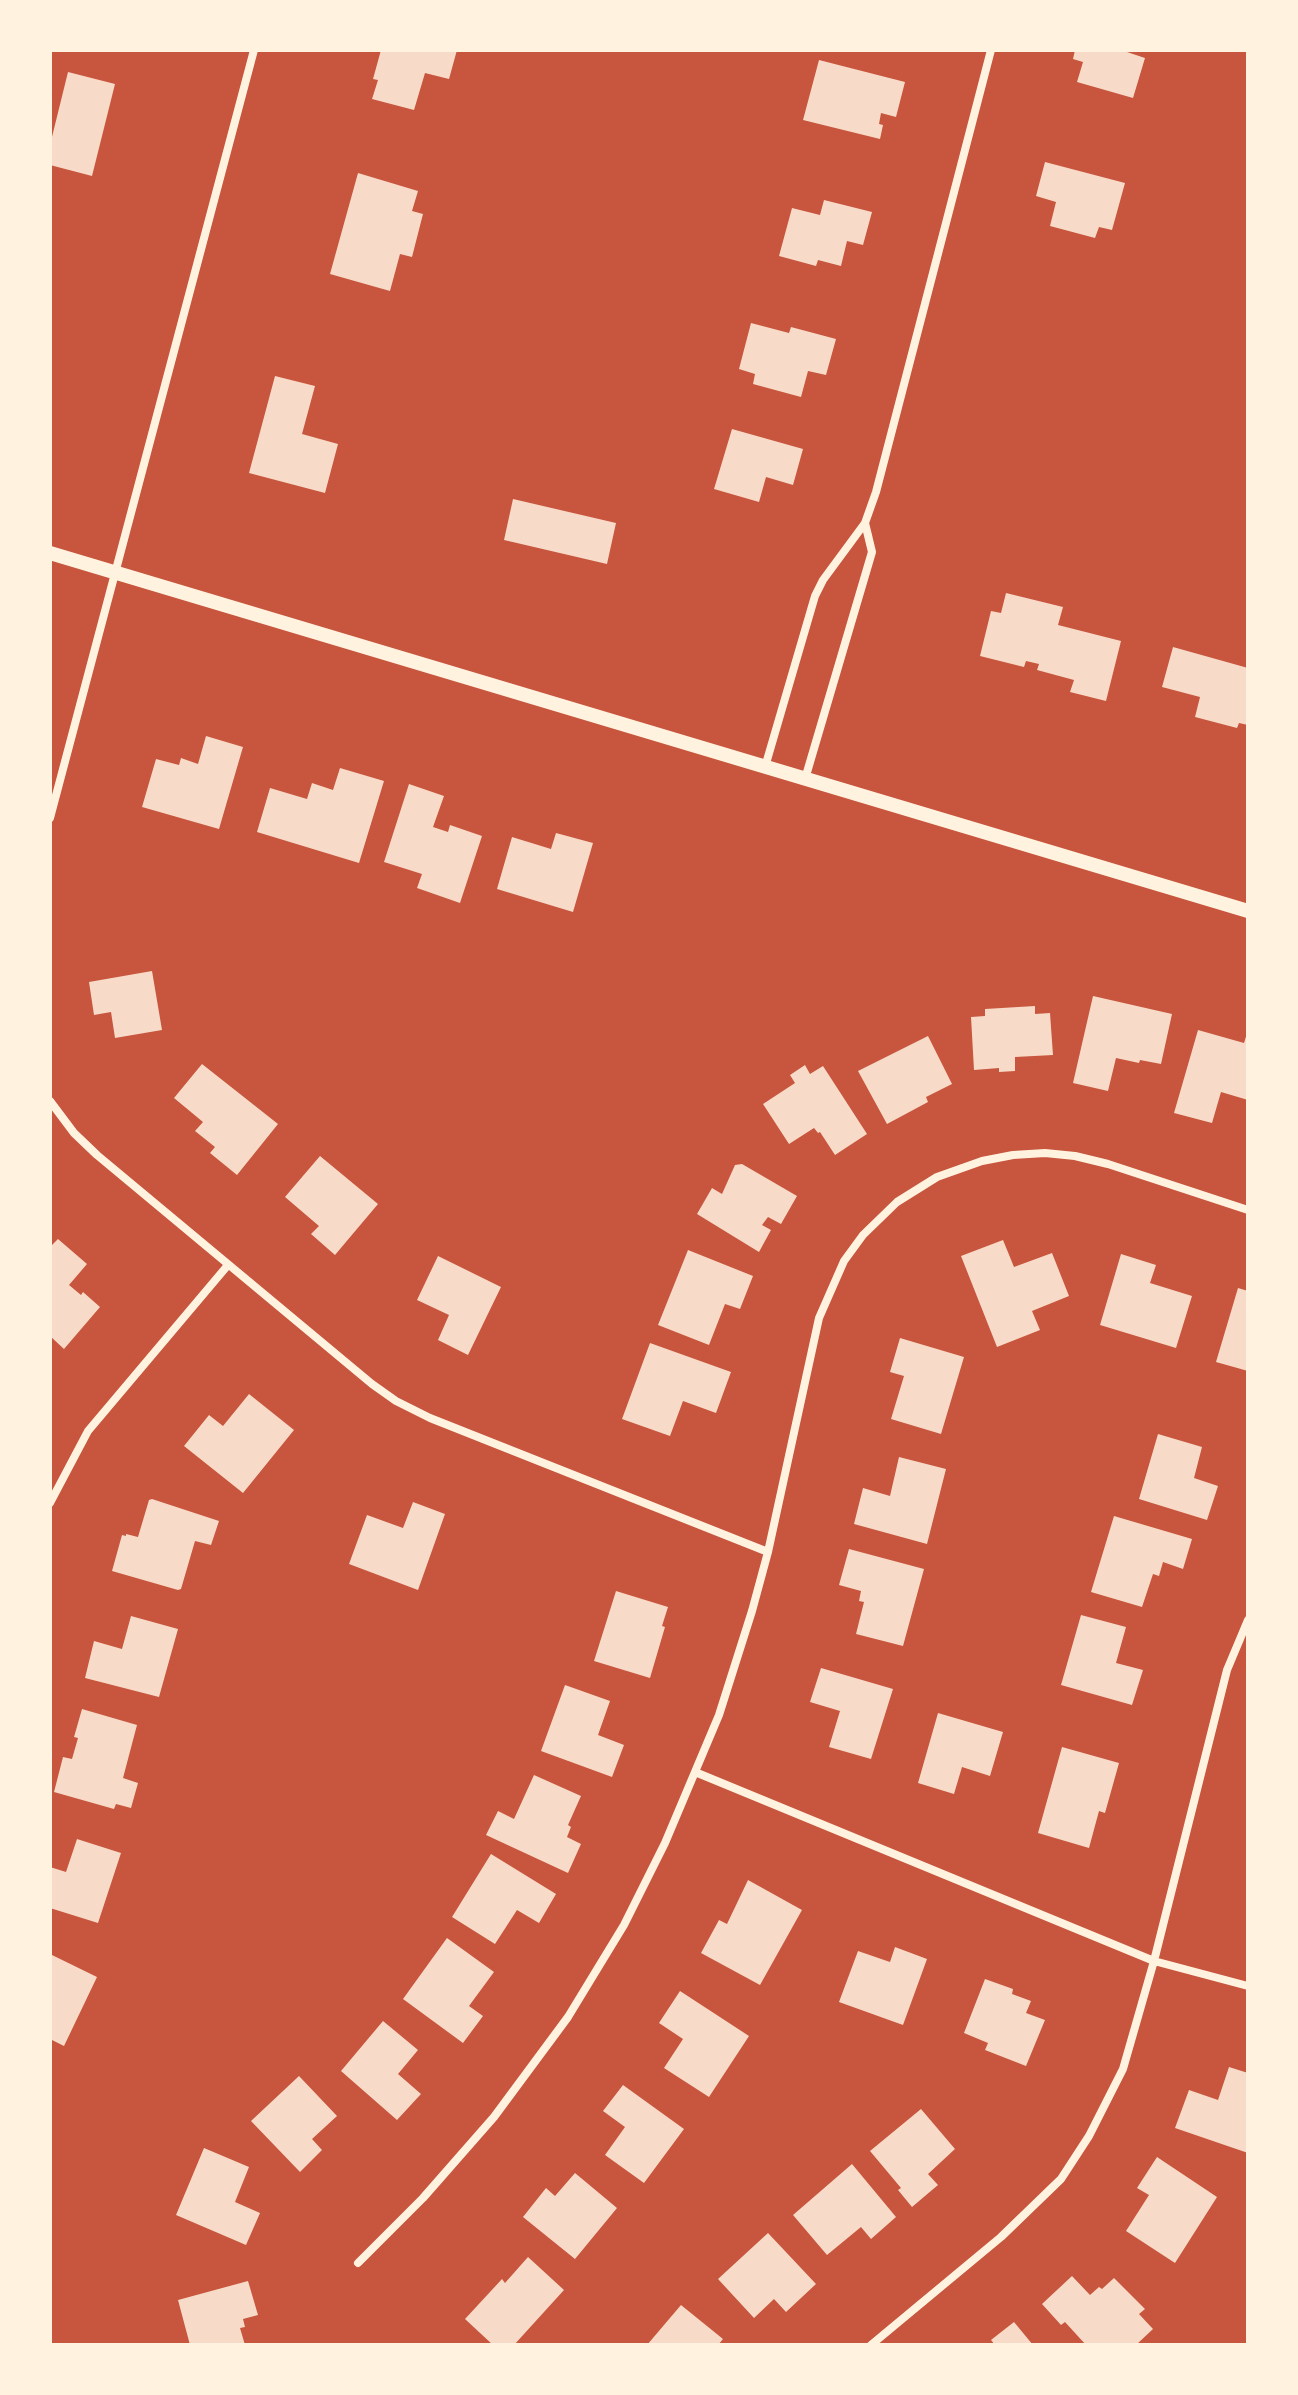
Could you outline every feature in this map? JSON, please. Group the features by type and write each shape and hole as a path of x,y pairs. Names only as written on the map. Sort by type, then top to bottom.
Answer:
{"street":[{"path":"50,818 254,50"},
{"path":"765,767 815,596 823,580 865,523 876,492 991,50"},
{"path":"805,779 872,552 865,523"},
{"path":"50,553 1248,911"},
{"path":"50,1101 74,1133 97,1155 396,1401 430,1418 768,1552"},
{"path":"358,2263 423,2198 494,2117 568,2017 624,1925 665,1843 719,1715 768,1552 819,1318 844,1261 863,1235 897,1202 937,1177 982,1161 1013,1155 1045,1153 1075,1156 1248,1210"},
{"path":"50,1503 88,1431 228,1265"},
{"path":"871,2345 1001,2237 1061,2179 1089,2136 1123,2069 1154,1961 1227,1670 1248,1620"},
{"path":"695,1772 1154,1961 1248,1986"}],"building":[{"path":"381,50 457,50 449,79 425,73 414,110 372,99 378,80 373,79"},
{"path":"1075,50 1127,50 1145,58 1133,98 1077,82 1083,62 1073,59"},
{"path":"819,60 905,82 896,117 881,113 879,124 883,125 880,139 803,120"},
{"path":"68,72 115,84 92,176 50,165 50,145"},
{"path":"1045,162 1125,183 1112,230 1099,227 1095,238 1050,226 1056,202 1036,196"},
{"path":"358,173 418,191 412,211 423,214 412,257 400,254 390,291 330,274"},
{"path":"824,200 872,212 863,245 847,241 841,266 818,260 816,266 779,256 792,208 820,215"},
{"path":"751,323 789,333 791,327 836,339 826,375 808,371 801,397 753,384 755,374 739,369"},
{"path":"275,376 315,386 302,434 338,444 325,493 249,473"},
{"path":"732,429 803,449 793,485 766,477 759,502 714,489"},
{"path":"513,499 616,523 607,564 504,540"},
{"path":"1006,593 1063,607 1058,625 1121,641 1106,701 1070,692 1074,680 1037,670 1039,664 1026,661 1024,667 980,656 991,611 1001,613"},
{"path":"1173,647 1248,668 1248,725 1239,723 1237,728 1195,717 1200,697 1162,687"},
{"path":"206,736 243,747 219,829 142,807 156,759 179,765 181,758 198,764"},
{"path":"340,768 384,781 359,863 257,832 270,788 307,799 312,783 333,790"},
{"path":"409,784 444,796 433,827 448,832 450,825 482,836 460,903 417,888 422,874 384,862"},
{"path":"556,833 593,843 573,912 497,889 512,837 551,849"},
{"path":"152,971 162,1030 115,1038 111,1012 94,1015 89,982"},
{"path":"1093,996 1172,1014 1161,1064 1116,1058 1108,1091 1073,1083"},
{"path":"1035,1006 1035,1014 1050,1013 1053,1055 1015,1057 1015,1071 999,1072 999,1068 974,1070 971,1017 985,1016 985,1009"},
{"path":"1198,1030 1244,1043 1248,1030 1248,1100 1221,1092 1212,1123 1174,1113"},
{"path":"928,1036 952,1084 926,1097 928,1102 887,1124 858,1071"},
{"path":"202,1064 278,1124 237,1175 210,1153 215,1147 195,1131 203,1122 174,1098"},
{"path":"805,1065 810,1074 823,1066 867,1134 835,1155 814,1128 789,1144 763,1104 795,1083 790,1075"},
{"path":"320,1156 378,1204 335,1255 311,1234 319,1226 285,1197"},
{"path":"742,1164 797,1196 781,1224 768,1217 762,1225 771,1230 759,1252 697,1214 712,1188 722,1194 735,1165"},
{"path":"58,1239 87,1264 69,1285 100,1307 64,1349 50,1336 50,1247"},
{"path":"1003,1240 1014,1267 1052,1253 1069,1296 1032,1311 1040,1330 997,1347 961,1256"},
{"path":"688,1250 753,1276 740,1309 725,1304 709,1345 658,1325"},
{"path":"1121,1254 1156,1265 1150,1283 1192,1296 1176,1348 1100,1325"},
{"path":"438,1256 501,1287 468,1355 438,1340 449,1315 417,1300"},
{"path":"1238,1288 1248,1291 1248,1371 1216,1362"},
{"path":"900,1338 964,1357 941,1434 891,1419 904,1376 890,1372"},
{"path":"650,1343 731,1372 716,1413 683,1401 670,1436 622,1419"},
{"path":"249,1394 294,1430 243,1493 184,1446 209,1415 223,1426"},
{"path":"1158,1434 1202,1447 1194,1478 1218,1486 1207,1520 1139,1499"},
{"path":"899,1457 946,1469 927,1544 854,1524 863,1488 890,1496"},
{"path":"149,1500 219,1521 211,1545 195,1541 181,1589 178,1590 112,1571 122,1535 138,1537"},
{"path":"413,1502 445,1514 418,1590 349,1564 367,1515 403,1528"},
{"path":"1114,1516 1192,1539 1183,1569 1163,1562 1159,1576 1153,1574 1142,1607 1091,1592"},
{"path":"849,1549 924,1569 903,1646 856,1634 864,1602 859,1601 861,1591 839,1585"},
{"path":"616,1591 668,1607 650,1678 594,1661"},
{"path":"1081,1615 1126,1627 1116,1663 1143,1670 1132,1705 1061,1685"},
{"path":"131,1616 178,1629 159,1697 85,1678 94,1641 122,1649"},
{"path":"821,1668 893,1689 871,1759 829,1747 840,1711 810,1702"},
{"path":"565,1685 610,1701 598,1735 624,1745 612,1777 541,1751"},
{"path":"82,1709 137,1725 123,1778 138,1783 131,1808 116,1804 114,1809 54,1792 63,1757 72,1759"},
{"path":"938,1713 1003,1732 990,1776 962,1767 954,1794 918,1783"},
{"path":"1062,1747 1119,1763 1105,1813 1099,1811 1089,1848 1038,1833"},
{"path":"534,1775 581,1796 568,1825 571,1827 567,1837 581,1844 568,1873 486,1835 498,1811 514,1819"},
{"path":"77,1839 121,1853 98,1923 50,1908 50,1867 66,1872"},
{"path":"491,1854 556,1894 539,1923 517,1910 495,1944 452,1917"},
{"path":"748,1880 802,1910 760,1985 701,1953 719,1920 727,1924"},
{"path":"447,1938 494,1972 469,2006 483,2016 463,2043 403,1999"},
{"path":"895,1947 927,1959 903,2025 839,2002 858,1951 890,1962"},
{"path":"52,1955 97,1977 64,2046 50,2039"},
{"path":"985,1979 1013,1989 1012,1994 1031,2001 1026,2013 1045,2020 1026,2066 985,2050 988,2043 964,2033"},
{"path":"680,1991 749,2036 709,2097 664,2068 683,2039 659,2023"},
{"path":"383,2021 418,2050 398,2074 421,2094 397,2120 341,2071"},
{"path":"1229,2067 1248,2073 1248,2153 1175,2128 1189,2090 1218,2100"},
{"path":"299,2076 337,2116 312,2139 322,2150 300,2172 251,2121"},
{"path":"623,2085 684,2129 644,2183 605,2155 625,2127 603,2111"},
{"path":"921,2109 955,2149 928,2174 938,2185 912,2207 898,2190 901,2188 870,2151"},
{"path":"204,2148 249,2167 235,2202 260,2213 246,2245 176,2215"},
{"path":"1157,2157 1217,2197 1175,2263 1126,2231 1149,2195 1137,2188"},
{"path":"852,2164 896,2217 871,2239 861,2227 827,2255 793,2215"},
{"path":"575,2173 617,2208 575,2259 523,2217 546,2188 555,2196"},
{"path":"768,2233 816,2284 786,2312 774,2299 754,2318 718,2279"},
{"path":"528,2257 564,2290 514,2345 493,2345 465,2319 502,2279 505,2283"},
{"path":"1072,2276 1090,2295 1114,2278 1145,2309 1139,2314 1153,2329 1136,2345 1086,2345 1065,2322 1061,2325 1042,2304"},
{"path":"248,2281 258,2315 243,2319 245,2327 240,2328 245,2345 190,2345 178,2300"},
{"path":"681,2305 723,2339 718,2345 647,2345"},
{"path":"1014,2322 1033,2345 995,2345 991,2340"}]}
